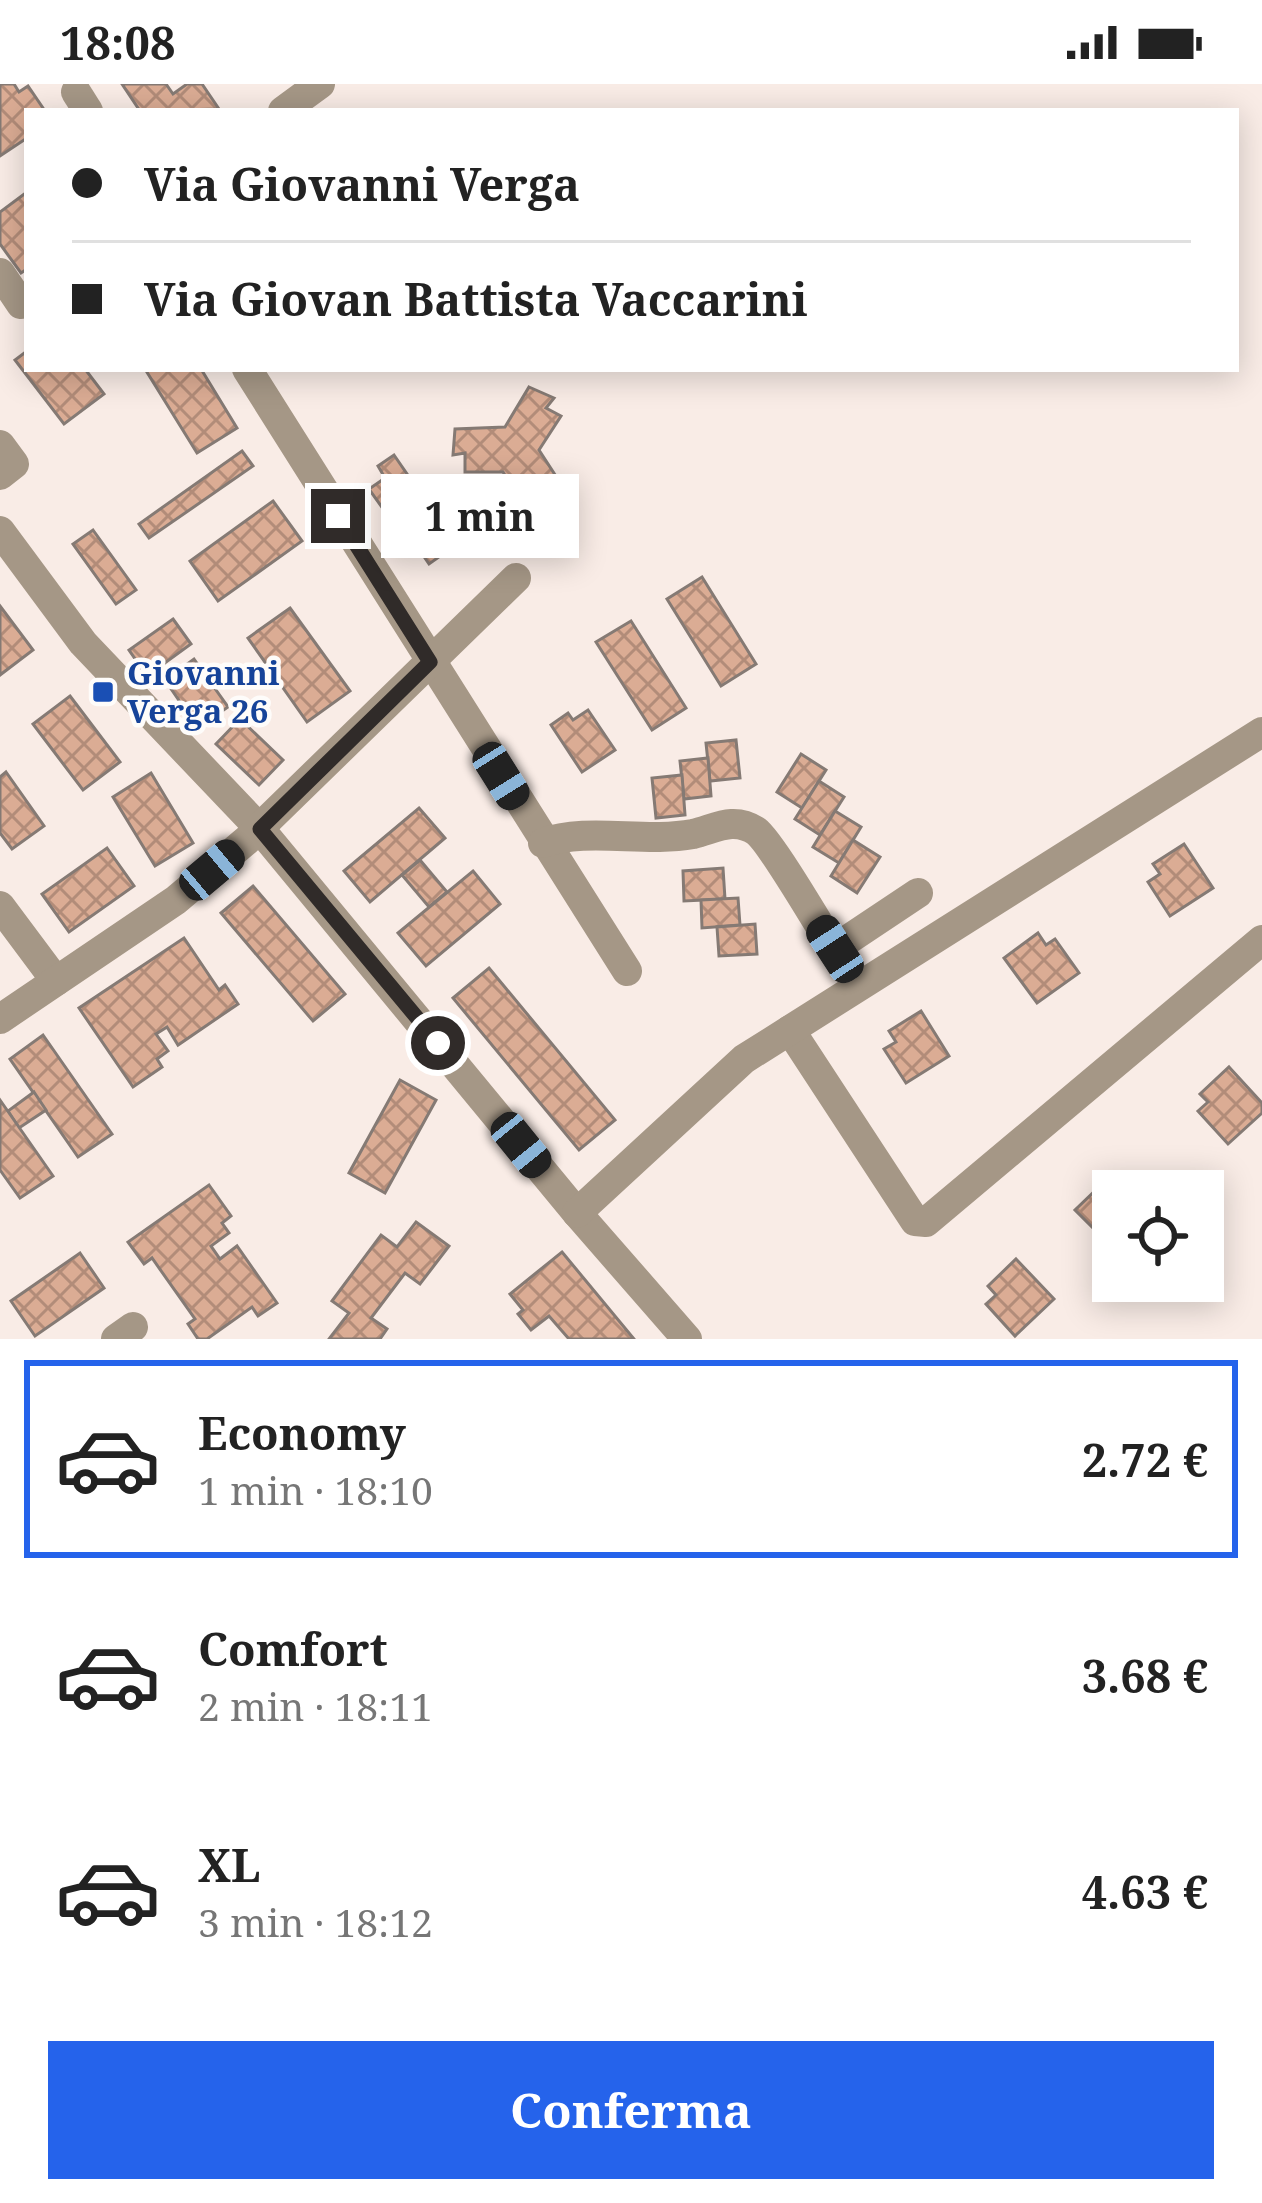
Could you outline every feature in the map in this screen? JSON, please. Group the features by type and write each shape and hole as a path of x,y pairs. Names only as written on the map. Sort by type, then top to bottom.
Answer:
{"street":[{"path":"288,108 320,84"},
{"path":"0,273 16,307"},
{"path":"249,372 627,971"},
{"path":"0,446 14,464 0,475"},
{"path":"0,531 83,643 260,829 687,1339"},
{"path":"0,1019 176,900 260,829 516,578"},
{"path":"577,1213 744,1059 1262,732"},
{"path":"548,850 565,835 626,839 694,834 729,822 757,832 835,949 918,893"},
{"path":"0,906 56,981"},
{"path":"790,1030 915,1221 926,1222 1262,940"}],"building":[{"path":"0,84 14,84 19,92 28,86 43,108 24,108 24,140 0,156"},
{"path":"122,84 166,84 173,94 187,84 202,84 218,108 138,108"},
{"path":"24,194 21,273 0,244 0,212"},
{"path":"24,372 87,372 104,394 64,424"},
{"path":"147,372 203,372 237,428 197,453"},
{"path":"529,387 554,398 546,408 561,416 539,450 561,484 523,506 503,472 465,472 465,453 453,455 455,429 505,427"},
{"path":"242,451 253,466 149,538 139,524"},
{"path":"394,455 456,545 429,564 401,523 396,527 369,489 385,478 378,466"},
{"path":"273,501 302,541 218,601 190,561"},
{"path":"93,530 136,590 116,604 73,544"},
{"path":"702,577 756,664 721,686 667,599"},
{"path":"0,606 33,650 0,675"},
{"path":"290,608 350,691 307,722 248,638"},
{"path":"173,619 191,644 147,676 129,650"},
{"path":"631,621 686,708 652,730 596,642"},
{"path":"194,659 228,707 198,728 165,680"},
{"path":"70,696 120,762 83,790 33,724"},
{"path":"588,710 615,750 582,772 551,725 568,713 573,720"},
{"path":"240,719 283,760 259,785 216,744"},
{"path":"736,740 740,778 710,781 706,743"},
{"path":"801,754 826,770 802,808 777,792"},
{"path":"708,758 711,796 684,799 680,761"},
{"path":"6,772 44,826 12,849 0,833 0,777"},
{"path":"151,773 193,843 155,866 113,797"},
{"path":"682,775 685,815 656,818 652,778"},
{"path":"819,781 844,797 820,835 795,819"},
{"path":"419,808 445,838 370,902 344,871"},
{"path":"835,811 861,827 839,863 813,847"},
{"path":"853,840 880,857 857,893 831,876"},
{"path":"1184,844 1213,888 1170,916 1148,882 1160,874 1153,864"},
{"path":"107,848 134,886 69,932 42,894"},
{"path":"420,860 447,892 429,907 402,875"},
{"path":"723,868 725,899 684,901 683,871"},
{"path":"473,871 500,904 426,966 398,933"},
{"path":"253,886 345,994 313,1021 221,913"},
{"path":"738,898 740,925 702,928 701,900"},
{"path":"755,924 757,954 719,956 717,927"},
{"path":"1038,933 1046,945 1055,939 1079,973 1037,1003 1004,958"},
{"path":"184,938 219,990 225,985 238,1004 178,1045 167,1027 156,1034 168,1051 157,1059 162,1067 133,1087 79,1008"},
{"path":"489,968 615,1120 579,1150 453,998"},
{"path":"921,1011 949,1056 906,1083 884,1049 896,1042 889,1031"},
{"path":"43,1035 112,1134 78,1157 10,1059"},
{"path":"1229,1067 1262,1103 1262,1113 1228,1144 1198,1111 1208,1102 1200,1094"},
{"path":"400,1080 436,1100 385,1193 349,1173"},
{"path":"34,1092 46,1110 19,1128 8,1111"},
{"path":"0,1100 53,1176 20,1198 0,1170"},
{"path":"209,1185 231,1216 222,1223 229,1233 211,1246 220,1259 237,1246 277,1303 258,1316 252,1307 207,1339 198,1339 188,1324 195,1319 152,1258 144,1264 128,1242"},
{"path":"1092,1194 1092,1227 1075,1210"},
{"path":"416,1222 449,1246 420,1284 405,1273 371,1318 387,1329 380,1339 329,1339 349,1313 332,1301 381,1235 397,1247"},
{"path":"562,1252 634,1339 569,1339 549,1316 531,1330 510,1294"},
{"path":"80,1253 104,1288 35,1336 11,1301"},
{"path":"1016,1259 1054,1299 1015,1336 986,1304 996,1295 988,1286"}],"place":[{"name":"Giovanni Verga 26","path":"103,692"}],"route":[{"path":"338,516 430,662 260,829 438,1043"}]}
